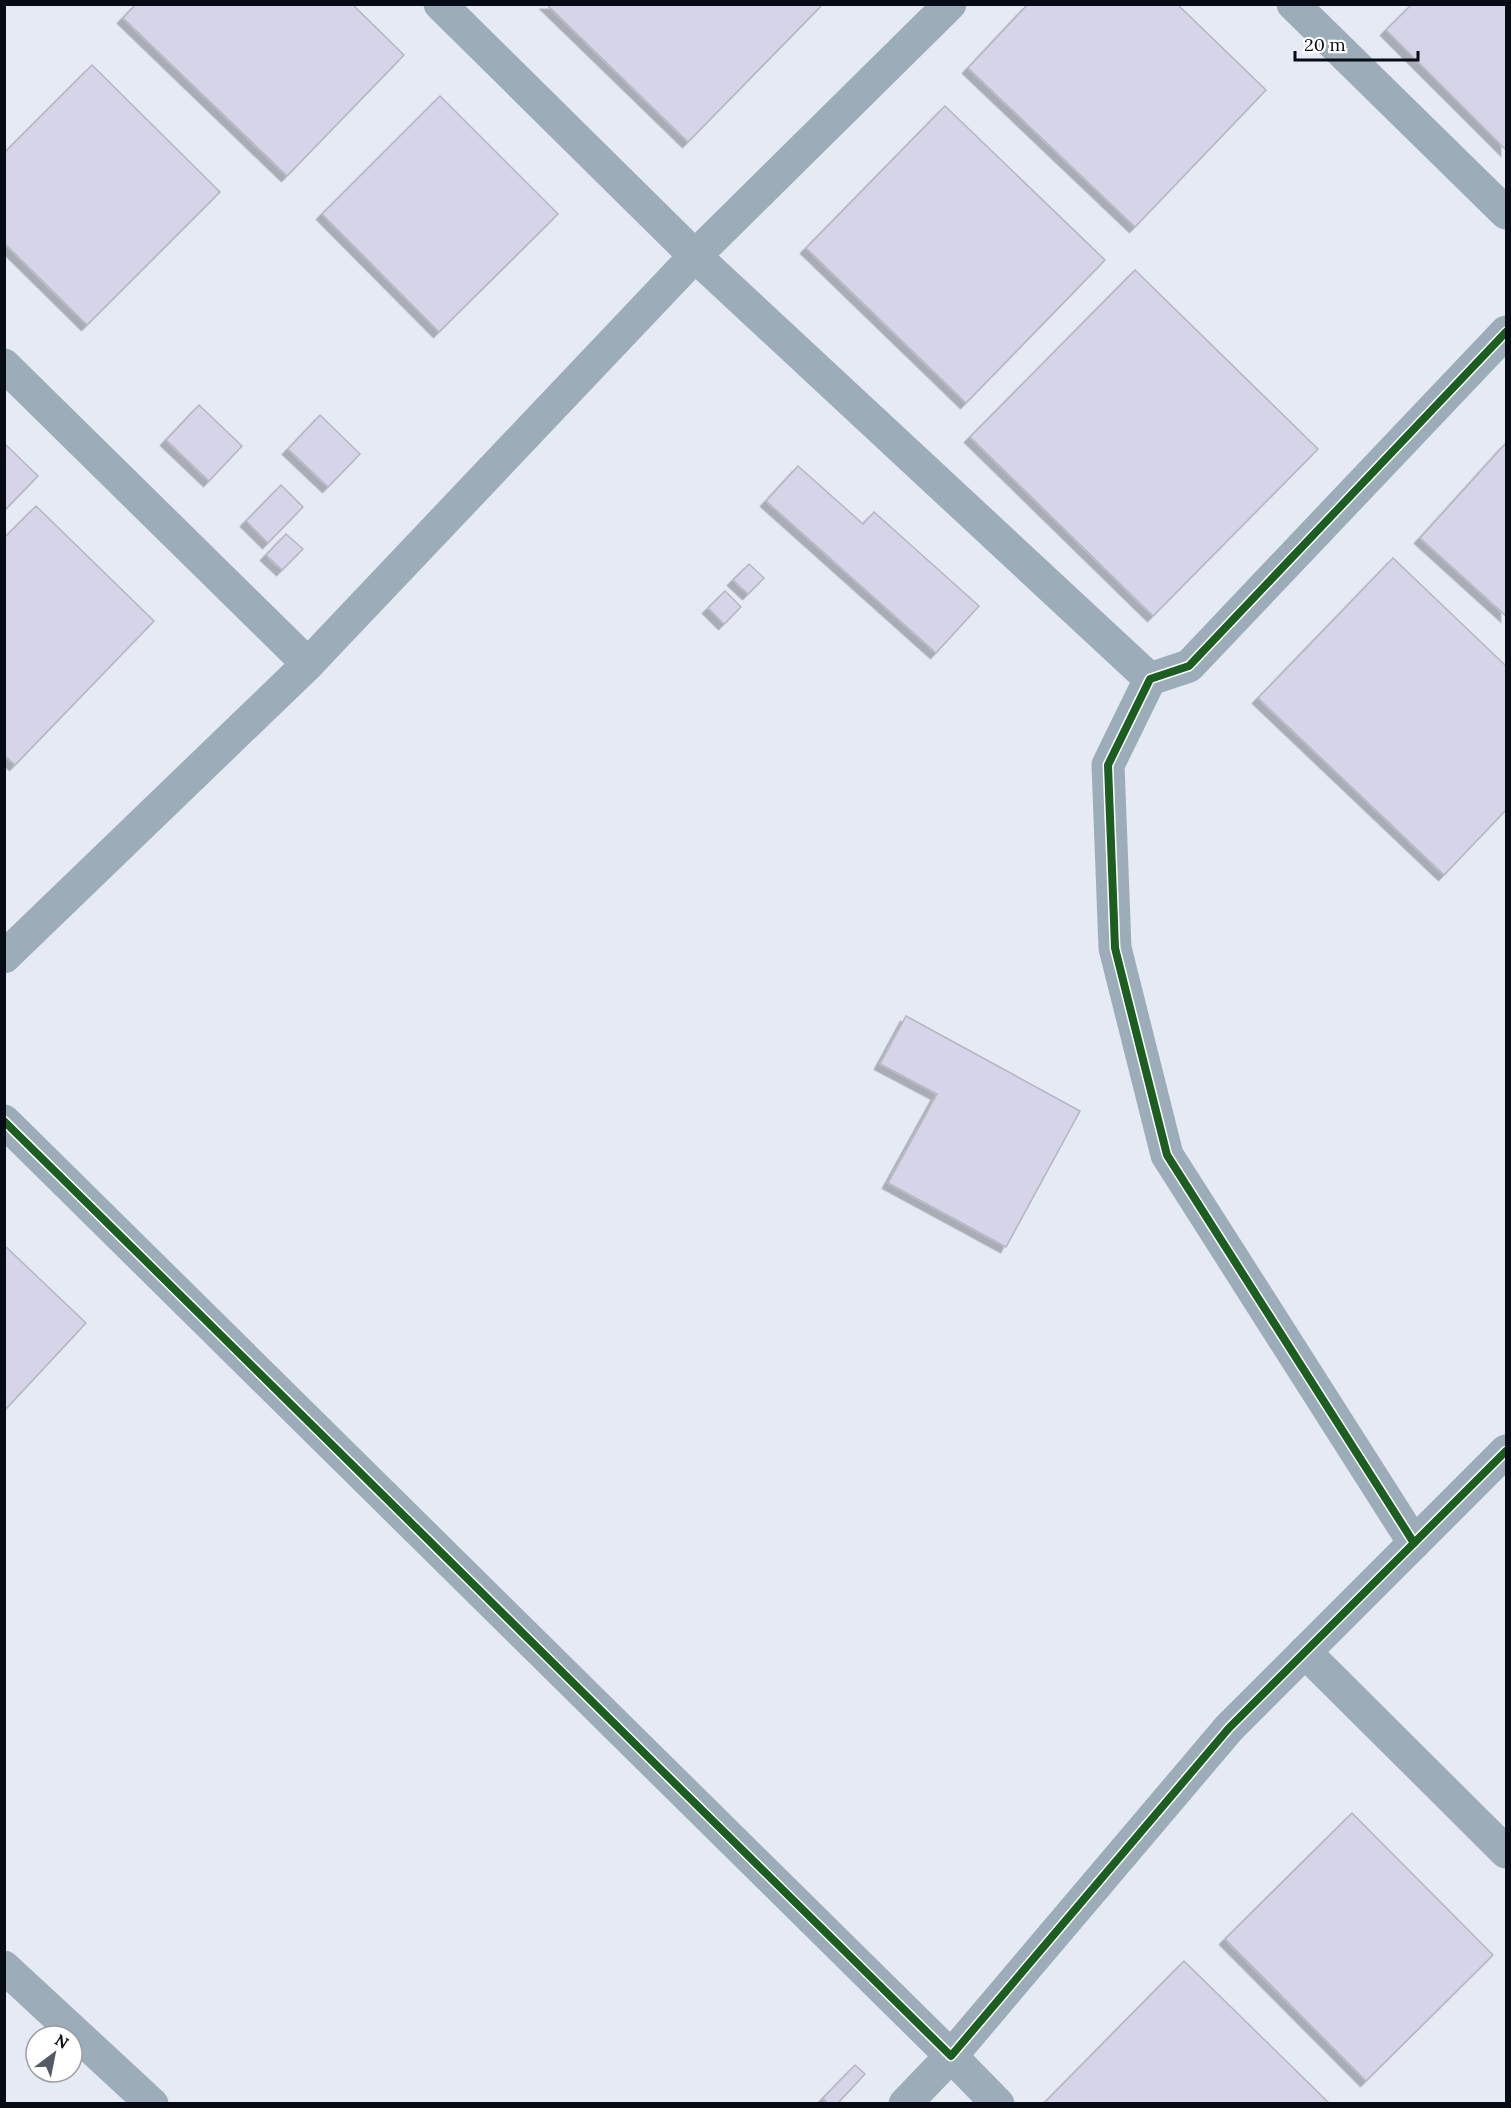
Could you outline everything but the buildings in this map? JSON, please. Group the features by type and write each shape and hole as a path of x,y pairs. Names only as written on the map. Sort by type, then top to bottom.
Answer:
{"street":[{"path":"440,4 695,256 1150,679"},
{"path":"4,957 308,664 695,256 950,4"},
{"path":"1293,4 1506,213"},
{"path":"1414,1543 1167,1155 1115,948 1108,765 1150,679 1189,666 1506,332"},
{"path":"4,365 308,664"},
{"path":"4,1121 998,2103"},
{"path":"905,2103 951,2056 1229,1728 1506,1451"},
{"path":"1305,1653 1506,1852"},
{"path":"4,1967 152,2103"}],"cycle path":[{"path":"1414,1543 1167,1155 1115,948 1108,765 1150,679 1189,666 1506,332"},
{"path":"4,1121 951,2056 1229,1728 1506,1451"}]}
